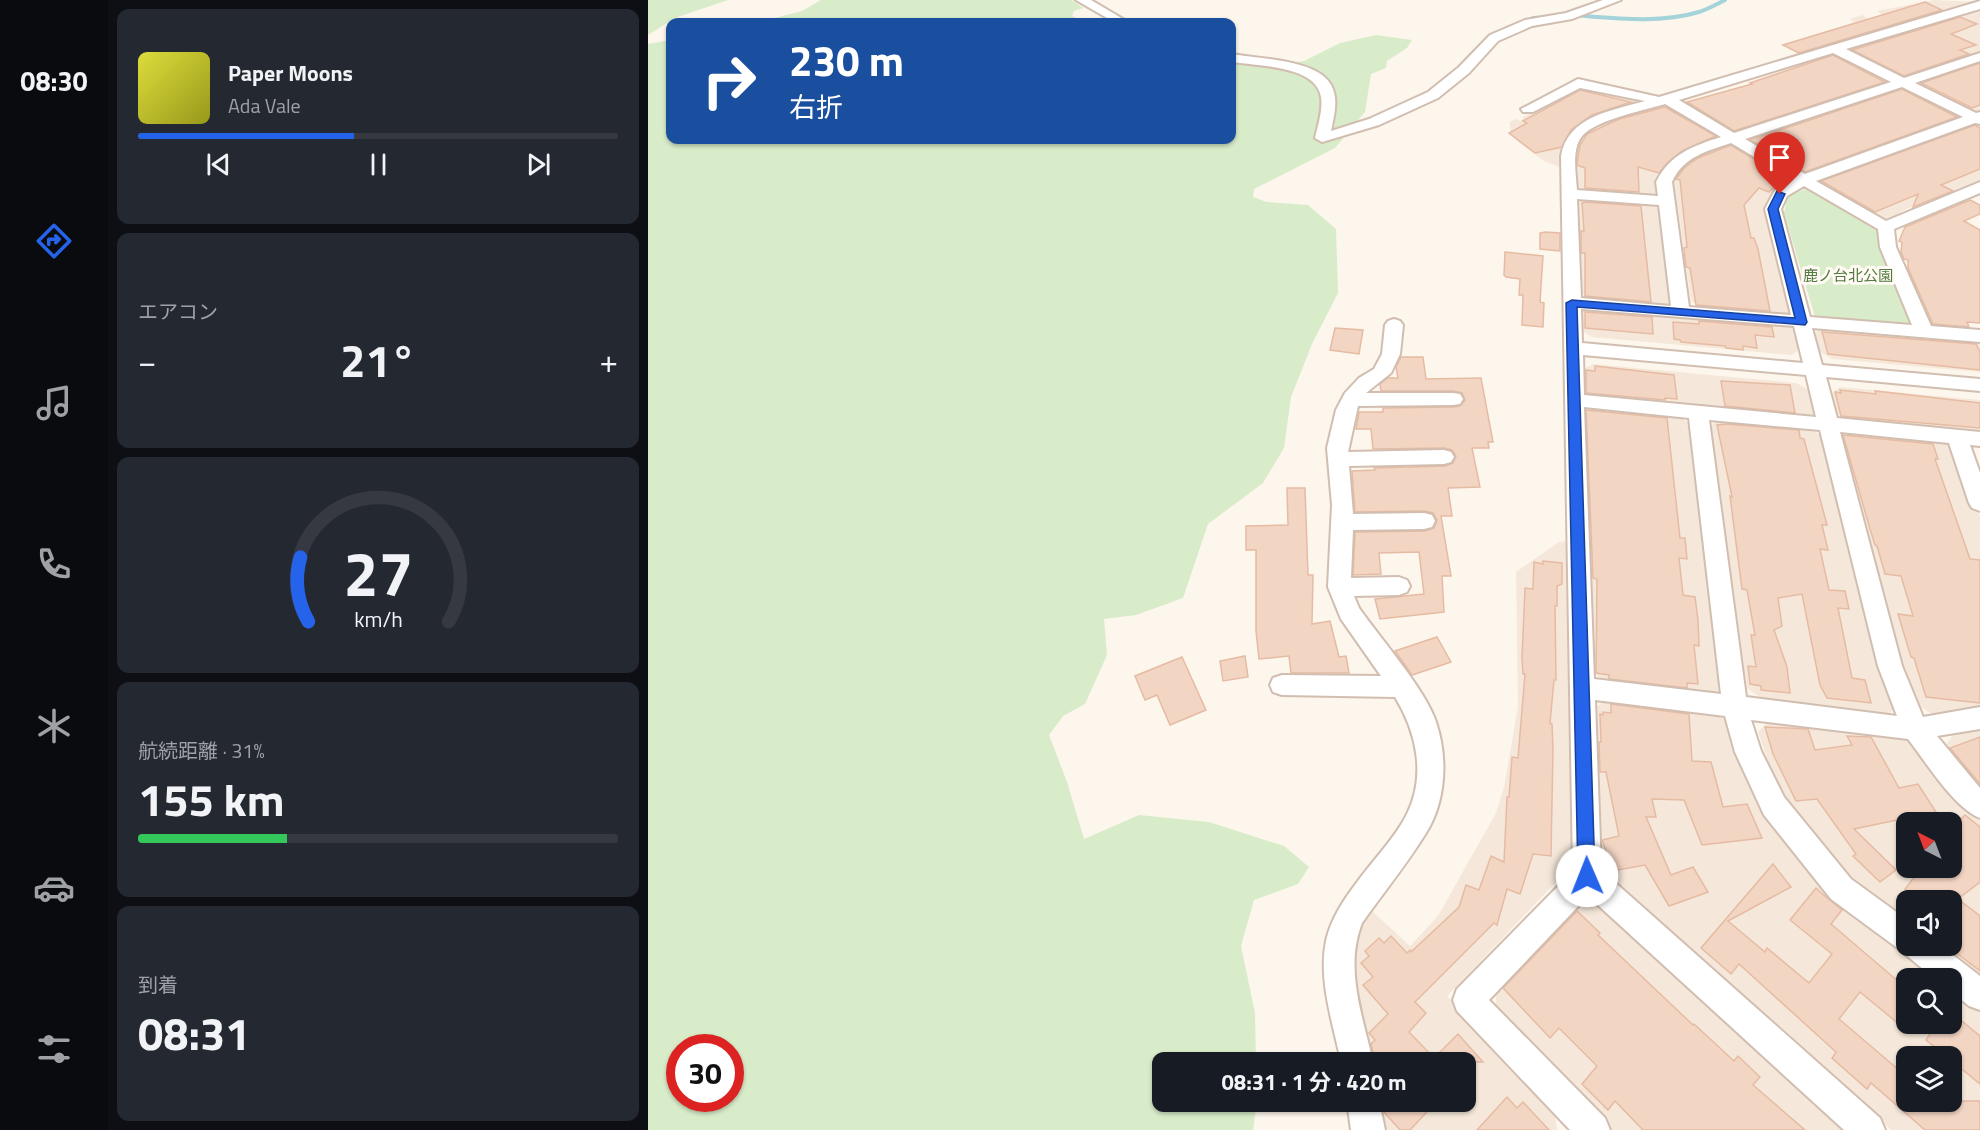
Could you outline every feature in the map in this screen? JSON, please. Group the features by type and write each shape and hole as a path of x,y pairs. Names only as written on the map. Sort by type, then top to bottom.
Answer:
{"street":[{"path":"1082,0 1115,18"},
{"path":"1236,59 1303,70 1316,75 1325,85 1329,95 1322,138 1374,122 1433,95 1464,70 1494,38 1529,23 1568,16 1615,0"},
{"path":"1588,1128 1468,1000 1587,876 1569,194 1570,143 1580,128 1604,118 1980,5"},
{"path":"1833,48 1978,118"},
{"path":"1681,311 1664,182 1669,170 1677,160 1732,137 1980,57"},
{"path":"1527,110 1578,83 1602,90 1641,94 1663,100 1732,137 1886,227"},
{"path":"1978,118 1804,180 1780,194 1773,209 1890,666 1915,729 1965,792 1980,806"},
{"path":"1886,227 1980,187"},
{"path":"1569,194 1665,201"},
{"path":"1886,227 1888,247 1924,330"},
{"path":"1572,303 1980,336"},
{"path":"1355,1052 1338,971 1341,939 1351,914 1417,823 1429,791 1430,757 1423,722 1402,687 1349,612 1339,586 1343,505 1337,448 1346,410 1351,400 1366,382 1382,373 1391,354 1394,325"},
{"path":"1573,348 1980,385"},
{"path":"1351,400 1453,399"},
{"path":"1574,400 1980,440"},
{"path":"1698,412 1735,707 1748,752 1774,806 1841,889 1896,930"},
{"path":"1957,437 1980,503"},
{"path":"1338,459 1444,457"},
{"path":"1342,522 1424,521"},
{"path":"1339,586 1399,586"},
{"path":"1282,685 1402,687"},
{"path":"1582,688 1915,729 1980,718"},
{"path":"1587,876 1869,1130"},
{"path":"1930,956 1980,995"},
{"path":"1365,1112 1368,1130"}],"shaded area":[{"path":"1934,0 1978,2 1800,55 1781,45 1855,22 1849,19 1862,15 1869,19 1883,15 1877,11"},
{"path":"1980,8 1980,53 1906,77 1896,76 1847,52 1846,48"},
{"path":"1980,61 1980,111 1968,111 1917,86 1917,82"},
{"path":"1584,88 1639,97 1642,103 1594,118 1576,128 1564,142 1562,168 1544,161 1510,133 1510,122 1515,119 1521,121 1524,116 1575,89"},
{"path":"1660,105 1671,106 1720,134 1717,139 1675,156 1664,169 1662,193 1653,196 1586,191 1576,186 1578,143 1589,131 1609,120"},
{"path":"1971,124 1980,124 1980,181 1906,209 1890,219 1874,217 1818,185 1818,179"},
{"path":"1727,144 1739,146 1787,174 1788,180 1778,187 1772,196 1792,310 1783,315 1702,308 1691,301 1674,182 1678,169 1697,155"},
{"path":"1586,198 1655,204 1664,209 1675,299 1666,305 1588,298 1580,292 1577,202"},
{"path":"1590,307 1786,325 1797,331 1801,349 1791,355 1592,337 1582,331 1580,313"},
{"path":"1822,328 1980,343 1980,372 1832,359 1819,351 1814,333"},
{"path":"1593,364 1796,383 1811,391 1817,411 1808,417 1593,397 1581,389 1582,370"},
{"path":"1840,387 1980,400 1980,433 1849,421 1835,413 1831,394"},
{"path":"1592,407 1678,416 1690,424 1727,685 1714,695 1605,682 1590,670 1584,414"},
{"path":"1718,420 1810,429 1824,437 1898,706 1885,717 1765,701 1747,688 1709,427"},
{"path":"1852,433 1941,441 1955,449 1980,517 1980,709 1936,717 1920,706 1903,666 1842,439"},
{"path":"1567,541 1573,850 1560,878 1447,996 1555,1115 1557,1130 1381,1130 1377,1112 1476,1112 1476,1052 1365,1052 1348,977 1355,934 1370,909 1410,946 1438,916 1496,813 1504,787 1518,707 1516,572 1559,542"},
{"path":"1605,700 1717,714 1735,728 1782,831 1896,937 1896,956 1916,956 1929,968 1896,968 1896,1034 1962,1034 1962,995 1980,1009 1980,1130 1891,1130 1605,875 1598,857 1592,711"},
{"path":"1769,720 1901,737 1921,748 1980,820 1980,981 1947,956 1962,956 1962,890 1896,890 1896,916 1840,866 1800,820 1773,775 1758,732"},
{"path":"1980,729 1980,793 1944,748 1953,735"},
{"path":"1578,901 1599,902 1852,1130 1612,1130 1496,1011 1496,985"}],"green space":[{"path":"648,0 728,0 675,18 666,18 666,24 648,35"},
{"path":"821,0 1072,0 1083,8 1074,11 1072,16 1077,18 775,18 802,11"},
{"path":"1376,35 1412,40 1407,48 1387,61 1386,68 1371,74 1365,112 1335,148 1254,189 1253,197 1267,202 1308,205 1336,229 1338,293 1312,344 1291,397 1284,448 1263,483 1208,524 1183,598 1136,615 1104,619 1107,655 1085,704 1063,716 1049,735 1067,782 1084,839 1139,815 1209,822 1284,846 1309,867 1298,884 1254,900 1241,946 1255,1013 1256,1052 1152,1052 1152,1112 1255,1112 1253,1130 648,1130 648,44 666,41 666,144 1236,144 1236,64 1266,66 1304,61 1340,43"},
{"name":"鹿ノ台北公園","path":"1809,188 1883,230 1915,326 1815,317 1784,213 1788,195"}],"building":[{"path":"1925,2 1942,10 1799,53 1783,45"},
{"path":"1960,17 1977,24 1951,34 1976,45 1960,50 1969,54 1904,76 1852,50"},
{"path":"1833,55 1885,82 1734,131 1687,102 1752,84 1750,83"},
{"path":"1980,63 1980,105 1972,108 1921,83"},
{"path":"1902,89 1957,117 1805,172 1750,140"},
{"path":"1580,90 1631,102 1592,115 1571,130 1562,147 1535,153 1509,133 1527,123 1523,121"},
{"path":"1665,107 1716,136 1682,151 1659,173 1638,167 1639,192 1585,188 1585,168 1577,165 1580,145 1587,134 1619,119"},
{"path":"1975,125 1980,128 1980,169 1941,185 1953,191 1913,207 1918,194 1875,212 1821,181"},
{"path":"1731,145 1783,177 1769,192 1759,188 1744,205 1751,238 1754,238 1758,249 1770,311 1696,305 1690,268 1686,267 1684,248 1687,247 1680,180 1676,179 1684,168 1698,158"},
{"path":"1970,200 1980,205 1980,214 1964,221 1980,230 1980,323 1967,322 1969,327 1933,324 1908,268 1908,260 1904,259 1901,252 1902,242 1899,241 1905,227"},
{"path":"1582,203 1641,206 1651,302 1585,296 1585,253 1581,253 1581,231 1584,231"},
{"path":"1540,233 1560,233 1560,251 1540,249"},
{"path":"1505,252 1543,256 1540,302 1544,303 1543,327 1522,325 1523,295 1519,295 1520,279 1504,275"},
{"path":"1585,312 1652,317 1653,334 1585,328"},
{"path":"1699,321 1772,327 1774,337 1755,335 1757,348 1743,346 1743,350 1681,342 1674,339 1673,322 1699,324"},
{"path":"1335,328 1363,330 1359,354 1330,350"},
{"path":"1822,332 1976,344 1980,352 1980,370 1828,354"},
{"path":"1401,357 1423,357 1426,379 1481,378 1493,442 1488,442 1489,448 1472,448 1480,487 1448,488 1452,516 1441,516 1451,576 1442,576 1444,612 1380,619 1375,599 1424,594 1419,552 1379,553 1381,574 1353,575 1355,532 1425,531 1434,528 1437,520 1433,513 1424,511 1355,512 1352,471 1375,470 1374,468 1445,466 1453,463 1456,456 1452,450 1444,448 1373,449 1371,429 1356,429 1359,412 1383,412 1383,408 1453,407 1460,406 1465,400 1462,393 1453,391 1381,391 1380,384 1388,378 1398,378 1396,367"},
{"path":"1595,366 1674,375 1677,399 1586,393 1586,370 1595,371"},
{"path":"1721,381 1790,385 1795,413 1725,406"},
{"path":"1840,390 1876,394 1875,391 1980,403 1980,428 1841,416 1835,392 1841,393"},
{"path":"1586,410 1667,418 1680,538 1685,538 1687,559 1679,558 1683,595 1695,597 1698,620 1699,646 1694,645 1698,684 1687,683 1687,688 1609,679 1609,675 1596,673 1597,579 1593,578"},
{"path":"1717,425 1799,430 1800,438 1804,439 1827,525 1822,525 1828,550 1820,549 1829,590 1845,591 1849,609 1838,608 1852,678 1865,680 1871,703 1827,698 1820,685 1802,594 1778,598 1782,626 1774,630 1787,667 1790,693 1761,690 1761,686 1750,684 1748,666 1756,667 1751,635 1755,635 1747,590 1742,589 1730,496 1732,497"},
{"path":"1843,435 1933,444 1938,459 1935,459 1970,559 1980,560 1980,703 1926,697 1898,614 1913,616 1901,576 1885,574"},
{"path":"1287,488 1305,488 1308,575 1313,575 1312,624 1330,621 1339,657 1346,656 1349,673 1291,673 1289,656 1259,659 1256,631 1256,550 1246,550 1246,526 1288,525"},
{"path":"1543,561 1562,563 1562,584 1557,586 1557,606 1555,606 1556,680 1554,680 1550,723 1552,724 1553,748 1551,856 1533,854 1520,894 1507,889 1497,925 1494,923 1415,1002 1426,1013 1409,1032 1428,1052 1373,1052 1371,1044 1375,1040 1369,1033 1388,1014 1363,985 1373,977 1361,963 1369,956 1365,951 1379,938 1384,943 1391,936 1407,953 1410,950 1411,952 1459,907 1466,885 1479,890 1491,856 1504,862 1507,797 1509,797 1512,757 1518,758 1525,674 1523,674 1522,657 1525,588 1533,589 1534,562 1543,564"},
{"path":"1437,637 1451,662 1412,675 1395,651"},
{"path":"1245,656 1248,677 1223,681 1220,661"},
{"path":"1182,657 1206,710 1170,725 1157,695 1145,700 1135,676"},
{"path":"1611,704 1689,714 1692,761 1711,762 1723,807 1747,804 1762,838 1702,845 1684,800 1652,799 1656,817 1646,817 1671,875 1693,867 1708,892 1669,906 1645,865 1613,871 1602,840 1619,836 1606,772 1600,772 1599,742 1601,742 1600,714 1611,713"},
{"path":"1765,727 1808,729 1815,750 1852,745 1847,736 1871,737 1899,788 1918,784 1936,812 1896,812 1896,820 1854,829 1896,870 1880,882 1853,856 1856,854 1817,799 1796,801 1773,754"},
{"path":"1980,737 1980,784 1950,748"},
{"path":"1965,815 1980,827 1980,882 1962,896 1962,890 1905,889 1914,878 1962,878 1962,818"},
{"path":"1773,864 1791,887 1728,921 1765,952 1767,948 1809,983 1832,954 1790,920 1816,888 1842,910 1831,924 1896,979 1896,1022 1860,992 1839,1019 1896,1067 1896,1105 1871,1083 1867,1089 1832,1058 1836,1052 1739,964 1731,974 1701,948"},
{"path":"1962,902 1980,916 1980,971 1960,956"},
{"path":"1577,911 1600,933 1598,935 1693,1025 1734,1061 1738,1056 1760,1077 1753,1085 1805,1130 1643,1130 1615,1101 1608,1110 1582,1084 1597,1066 1559,1028 1550,1038 1503,988"},
{"path":"1962,1021 1980,1036 1980,1084 1962,1069 1962,1046 1934,1046 1926,1040 1930,1034 1962,1034"},
{"path":"1458,1034 1474,1052 1440,1052"},
{"path":"1476,1054 1483,1062 1476,1062"},
{"path":"1507,1097 1517,1108 1523,1102 1549,1130 1477,1130"},
{"path":"1962,1101 1980,1101 1980,1130 1925,1130 1904,1112 1962,1112"},
{"path":"1384,1112 1427,1112 1410,1130 1400,1130"}],"waterway":[{"path":"1572,15 1620,19 1668,18 1699,12 1725,0"},
{"path":"1533,18 1549,17"}],"route":[{"path":"1587,876 1572,303 1801,322 1773,209 1780,194"}]}
